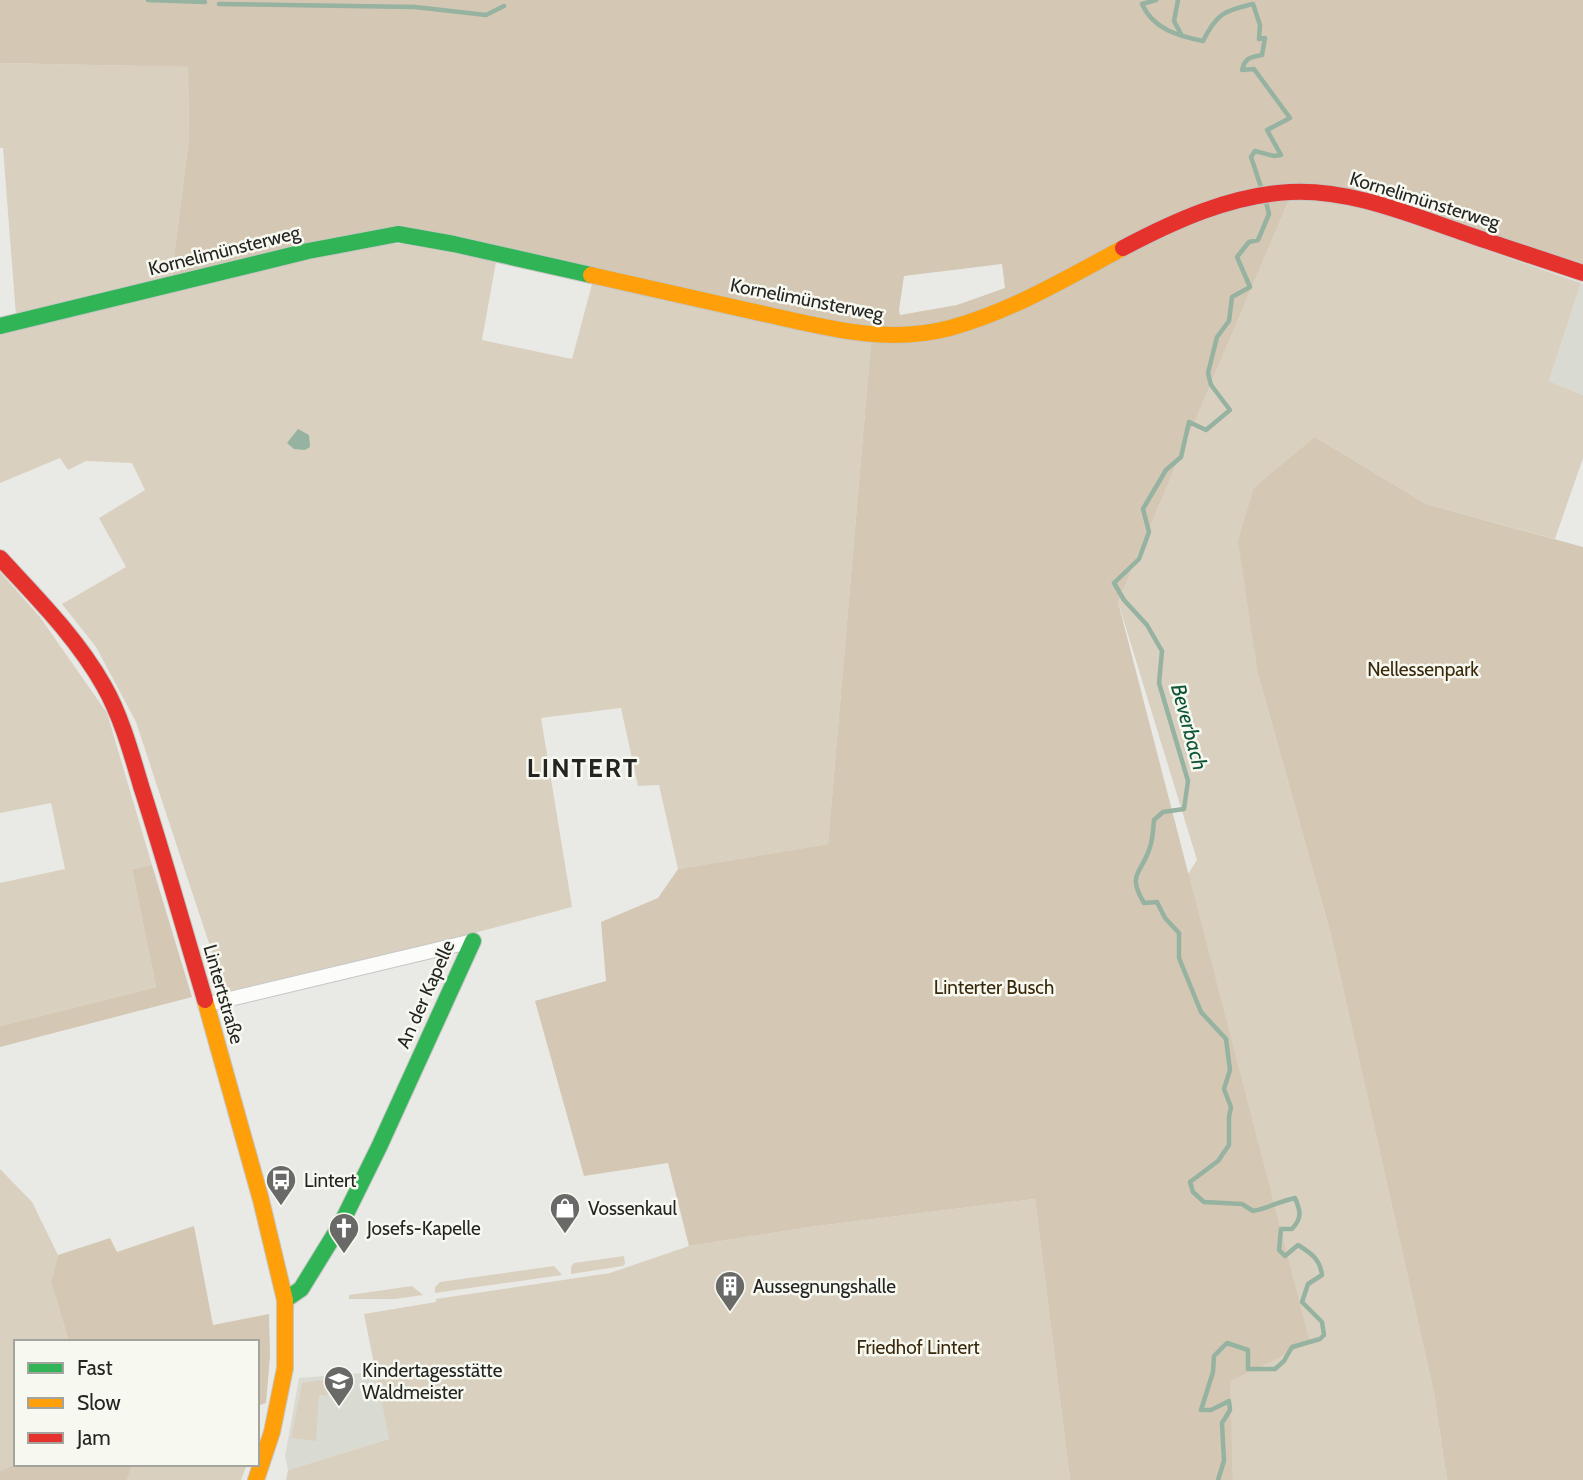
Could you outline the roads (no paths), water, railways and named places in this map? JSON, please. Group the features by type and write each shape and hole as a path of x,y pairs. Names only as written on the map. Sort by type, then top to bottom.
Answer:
{"street":[{"name":"Kornelimünsterweg","path":"0,326 334,246 398,234 454,244 838,330 880,336 907,335 960,325 1024,301 1185,218 1246,198 1290,192 1326,194 1385,206 1583,273"},
{"name":"Lintertstraße","path":"0,558 54,616 81,650 105,687 124,732 141,780 266,1220 285,1300 285,1368 272,1432 256,1480"},
{"name":"An der Kapelle","path":"205,1005 473,941"},
{"name":"An der Kapelle","path":"285,1300 301,1289 341,1224 473,941"}],"waterway":[{"path":"148,0 205,2"},
{"name":"Beverbach","path":"1156,0 1142,4 1153,20 1176,34 1203,41 1222,15 1253,4 1260,25 1259,39 1265,38 1262,55 1249,59 1242,70 1254,69 1290,118 1267,130 1281,155 1255,151 1251,157 1262,190"},
{"path":"1178,0 1174,21 1182,36"},
{"path":"219,4 415,7 486,15 504,6"},
{"name":"Beverbach","path":"1218,1480 1224,1461 1222,1423 1230,1410 1229,1401 1211,1410 1201,1410 1213,1372 1214,1356 1227,1343 1248,1350 1248,1369 1275,1369 1284,1361 1292,1347 1320,1339 1324,1335 1322,1322 1302,1302 1308,1284 1322,1275 1314,1257 1298,1245 1285,1256 1279,1250 1281,1229 1292,1229 1299,1218 1295,1198 1253,1211 1242,1204 1204,1202 1193,1192 1190,1182 1218,1161 1229,1145 1231,1107 1224,1089 1230,1070 1226,1039 1201,1012 1179,958 1179,933 1165,918 1157,902 1144,903 1136,885 1137,874 1151,844 1154,820 1163,812 1184,809 1188,781 1159,683 1162,651 1147,625 1124,600 1114,583 1139,559 1149,532 1143,509 1166,470 1181,457 1189,422 1206,430 1230,410 1211,385 1208,373 1217,337 1229,321 1232,297 1250,287 1237,257 1249,242 1258,240 1269,214 1266,202"}],"place":[{"name":"Lintert","path":"281,1207"},
{"name":"Vossenkaul","path":"565,1235"},
{"name":"Josefs-Kapelle","path":"344,1255"},
{"name":"Aussegnungshalle","path":"730,1313"},
{"name":"Kindertagesstätte Waldmeister","path":"339,1408"}],"district":[{"name":"LINTERT","path":"583,768"}],"park label":[{"name":"Nellessenpark","path":"1423,669"},
{"name":"Linterter Busch","path":"994,987"},
{"name":"Friedhof Lintert","path":"918,1347"}]}
